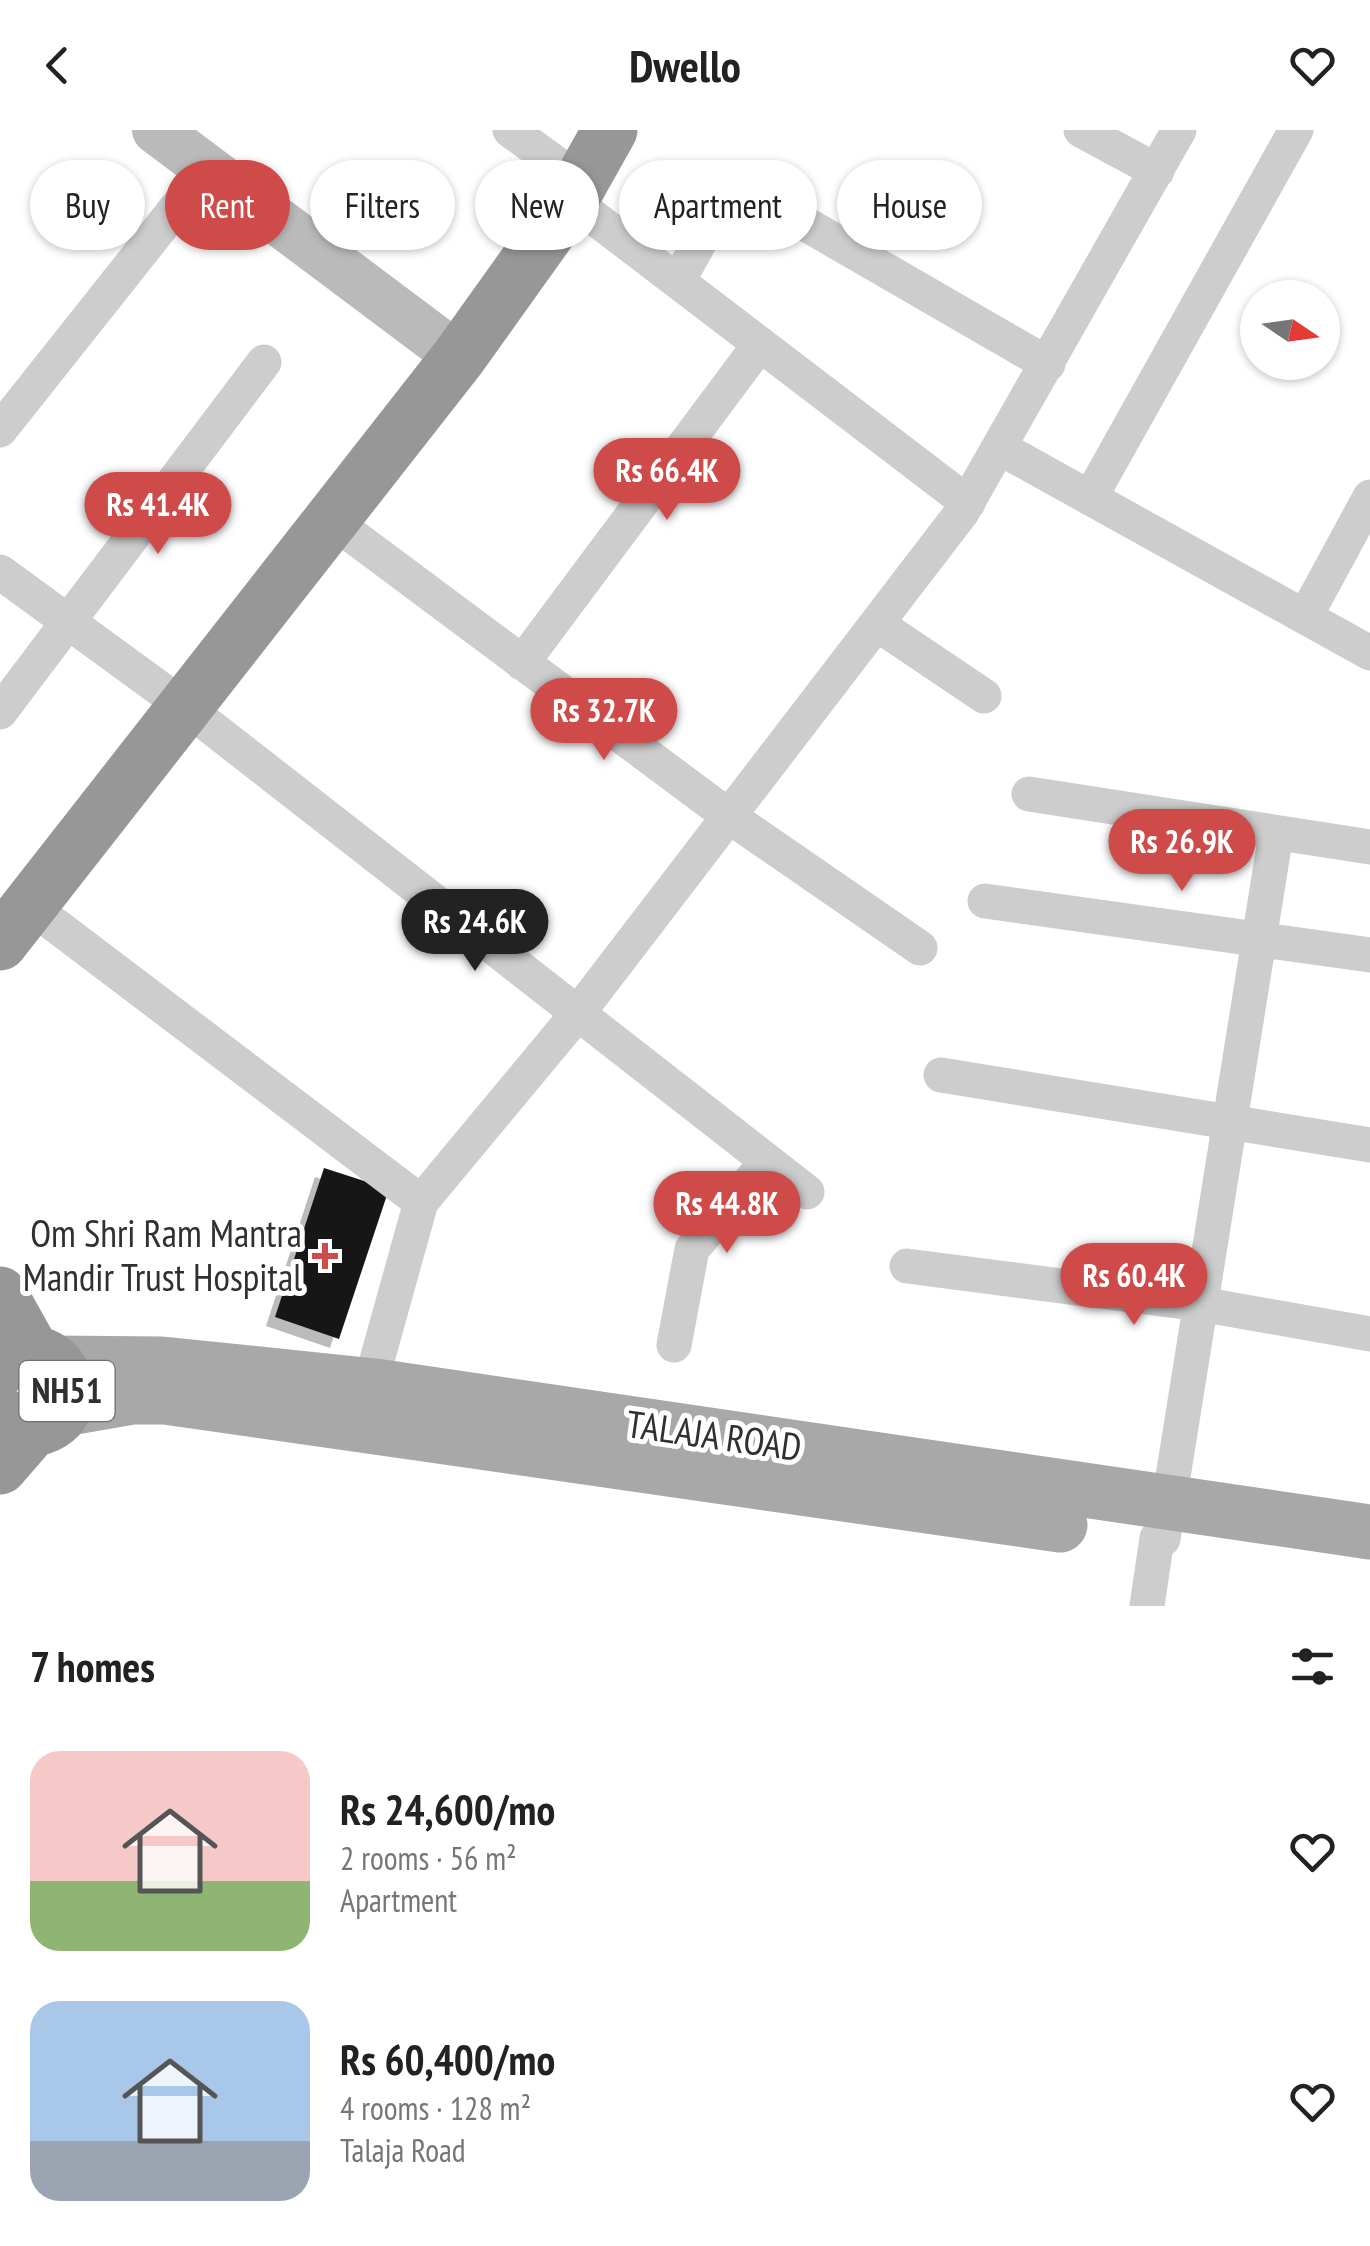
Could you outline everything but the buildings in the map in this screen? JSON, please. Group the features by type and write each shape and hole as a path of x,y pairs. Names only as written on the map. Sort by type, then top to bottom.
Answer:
{"highway":[{"path":"575,160 610,130"},
{"path":"174,698 330,519 513,250"},
{"path":"10,916 174,698 448,348"},
{"name":"NH51","path":"0,1294 21,1403"}],"main road":[{"name":"TALAJA ROAD","path":"21,1403 162,1364 364,1406 1163,1526 1370,1568"},
{"name":"TALAJA ROAD","path":"1163,1526 1370,1532"}],"street":[{"path":"156,130 195,160"},
{"path":"510,130 561,160"},
{"path":"1082,130 1158,171"},
{"path":"364,1406 421,1202 578,1013 968,503 1179,130"},
{"path":"1090,498 1296,130"},
{"path":"678,281 733,182 1048,364"},
{"path":"599,197 678,281 968,503"},
{"path":"0,430 165,222"},
{"path":"290,231 448,348"},
{"path":"522,662 760,344"},
{"path":"0,712 264,362"},
{"path":"1000,448 1370,653"},
{"path":"1304,616 1370,497"},
{"path":"330,519 730,817 920,948"},
{"path":"0,572 174,698 807,1192"},
{"path":"877,624 984,696"},
{"path":"1028,794 1370,847"},
{"path":"1147,1606 1276,834"},
{"path":"985,901 1370,955"},
{"path":"10,916 421,1202"},
{"path":"941,1075 1370,1145"},
{"path":"674,1344 692,1249 768,1162"},
{"path":"906,1266 1200,1304 1370,1334"}],"place":[{"name":"Om Shri Ram Mantra Mandir Trust Hospital","path":"325,1256"}]}
